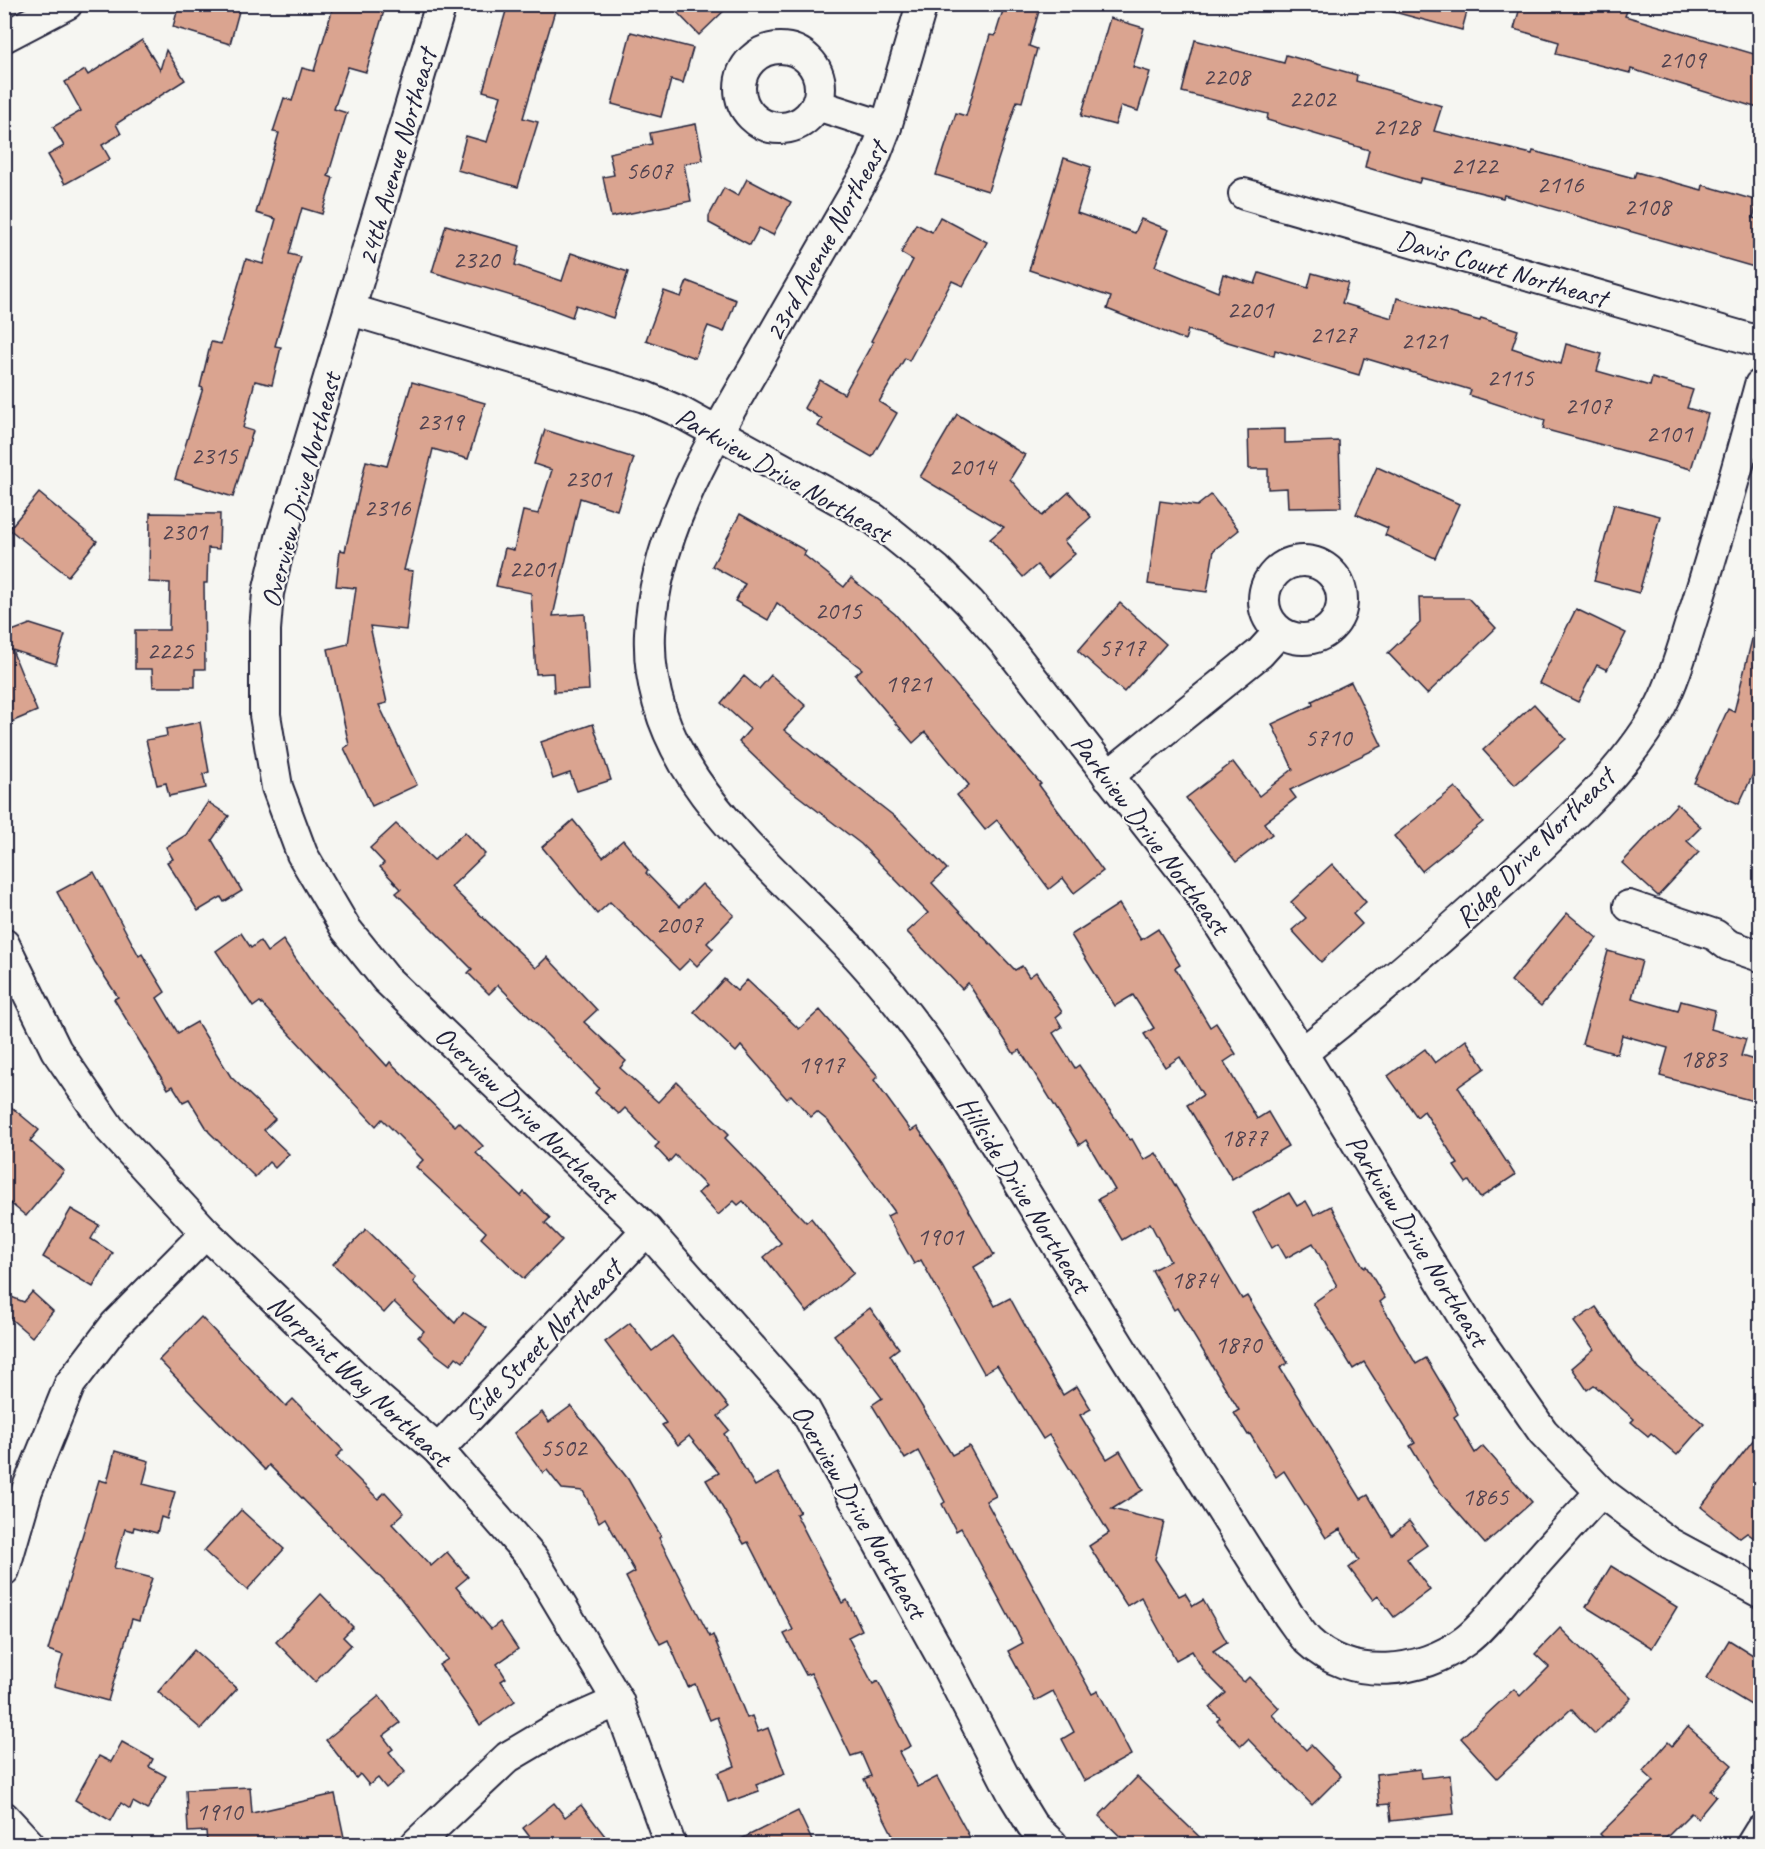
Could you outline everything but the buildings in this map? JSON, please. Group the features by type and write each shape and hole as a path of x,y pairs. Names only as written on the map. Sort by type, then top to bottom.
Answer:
{"street":[{"path":"4,37 68,4"},
{"name":"24th Avenue Northeast","path":"351,310 441,4"},
{"name":"23rd Avenue Northeast","path":"717,434 872,163 886,127 922,4"},
{"path":"817,105 886,127"},
{"name":"Davis Court Northeast","path":"1244,194 1761,342"},
{"name":"Parkview Drive Northeast","path":"351,310 645,397 678,411 874,519 937,570 1004,642 1194,885 1302,1053 1465,1320 1543,1432 1601,1492 1669,1543 1761,1592"},
{"name":"Overview Drive Northeast","path":"351,310 285,527 268,593 265,630 265,715 277,787 302,854 346,929 386,979 647,1230 804,1408 944,1661 1013,1794 1032,1825 1052,1845"},
{"name":"Ridge Drive Northeast","path":"1302,1053 1410,967 1500,886 1588,802 1645,731 1661,705 1679,659 1715,546 1761,385"},
{"name":"Hillside Drive Northeast","path":"717,434 666,544 653,603 650,636 652,674 664,723 678,755 692,778 724,818 863,962 948,1071 1169,1428 1289,1616 1309,1641 1328,1655 1382,1670 1402,1668 1439,1658 1467,1640 1601,1492"},
{"path":"1108,776 1260,653 1279,632"},
{"path":"1629,906 1715,934 1728,945 1761,956"},
{"name":"Norpoint Way Northeast","path":"4,944 56,1050 110,1129 206,1233 379,1399 438,1450 533,1559 618,1701 670,1845"},
{"name":"Side Street Northeast","path":"438,1450 647,1230"},
{"path":"4,1570 27,1490 70,1384 115,1325 206,1233"},
{"path":"416,1845 508,1757 557,1728 618,1701"},
{"path":"4,1817 29,1845"},
{"path":"1752,1845 1761,1831"}]}
